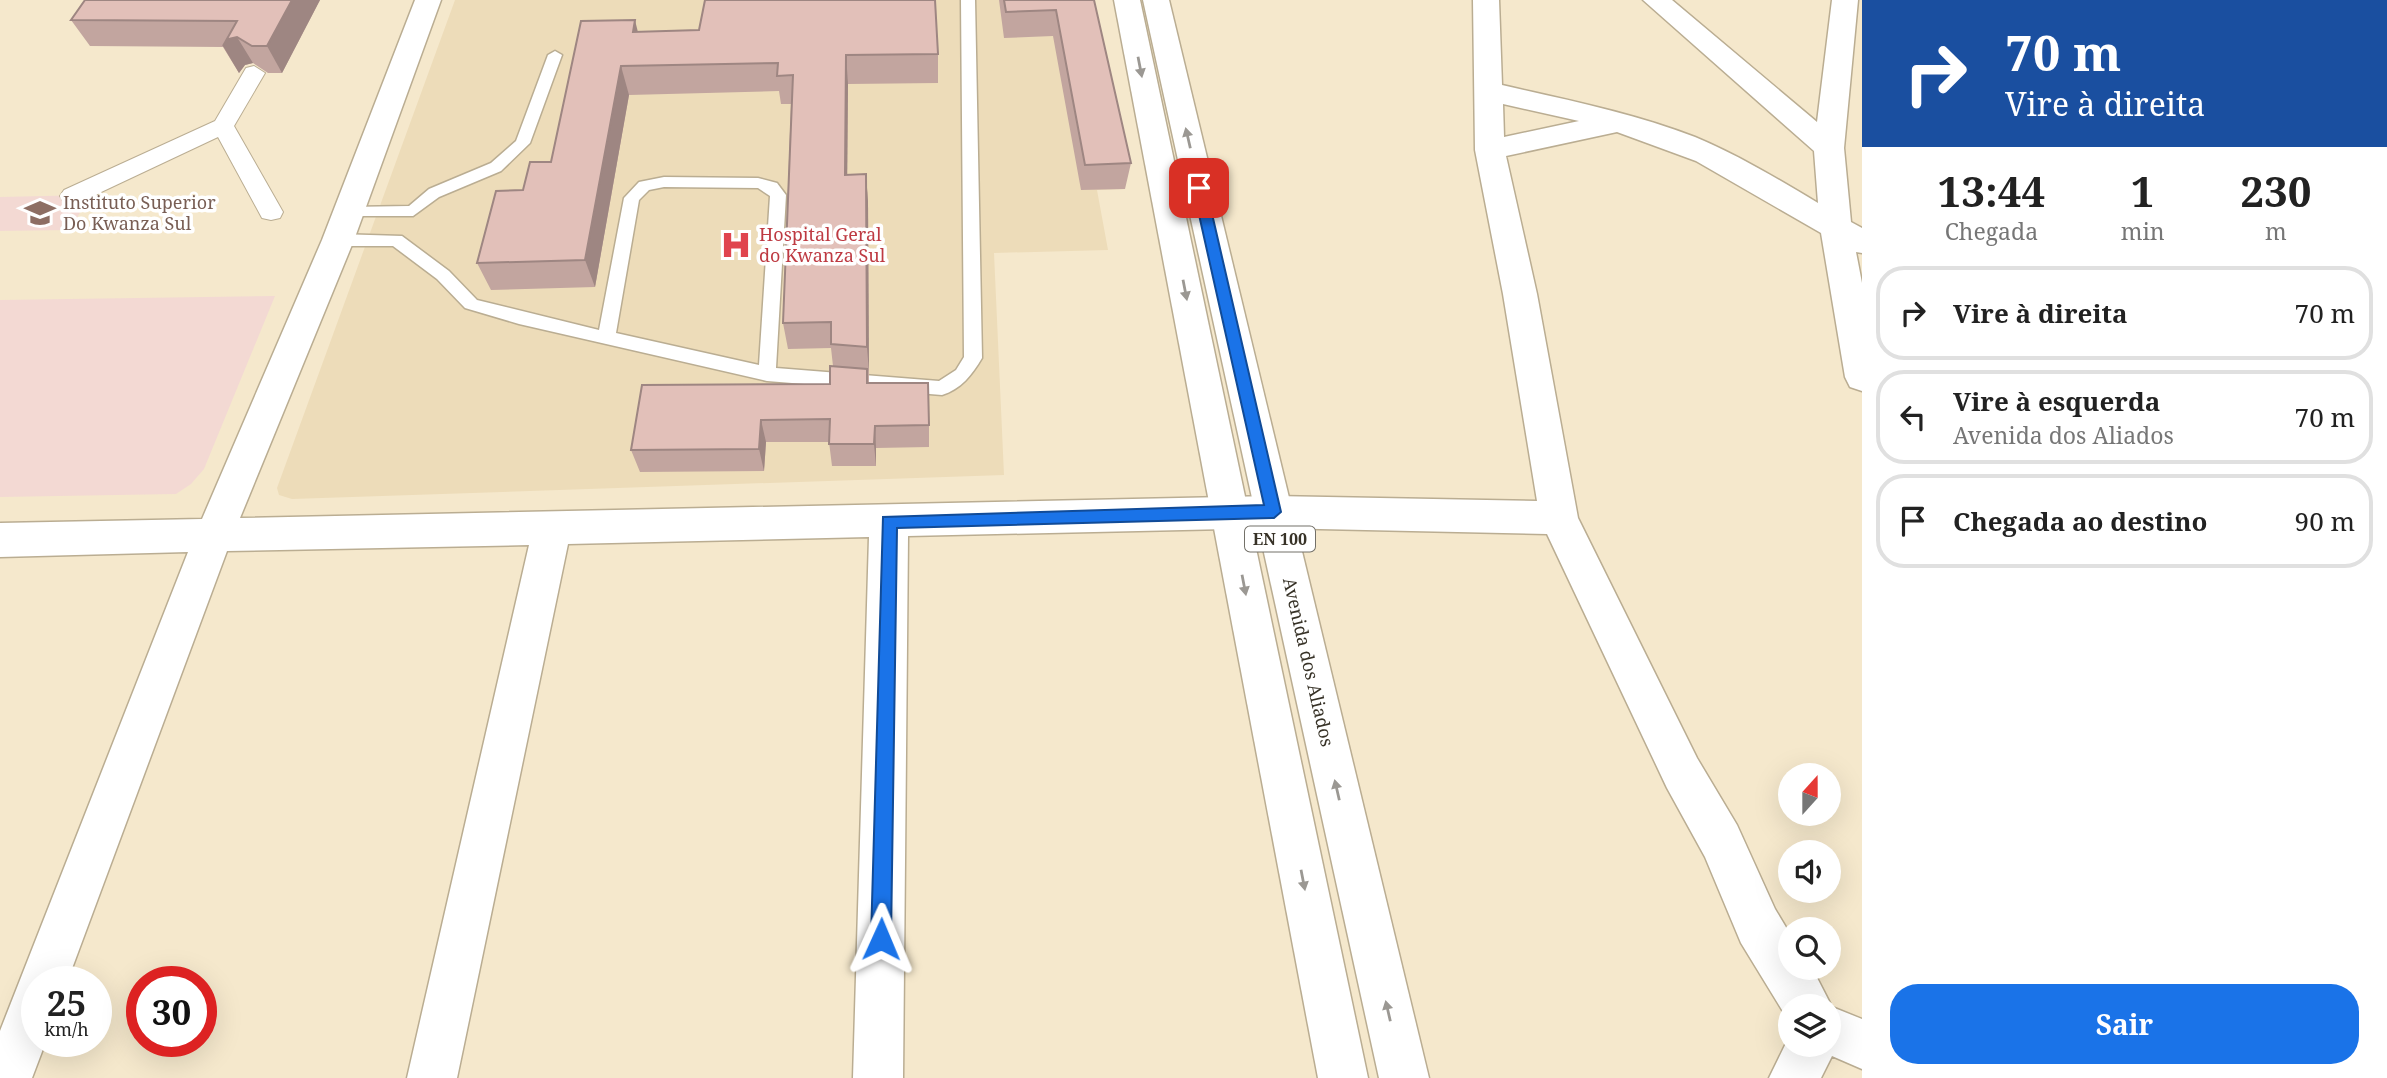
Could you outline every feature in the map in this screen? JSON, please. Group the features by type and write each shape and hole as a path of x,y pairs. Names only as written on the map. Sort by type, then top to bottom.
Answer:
{"street":[{"path":"49,966 214,536 343,226 428,0"},
{"name":"EN 100","path":"1127,0 1343,1078"},
{"name":"Avenida dos Aliados","path":"1156,0 1404,1078"},
{"path":"1486,0 1486,91 1490,150 1520,294 1559,518 1682,773 1721,841 1758,926 1800,994"},
{"path":"1656,0 1829,148"},
{"path":"1844,0 1829,148 1849,235 1862,377"},
{"path":"72,195 223,126 254,73"},
{"path":"1486,91 1620,122 1684,144 1723,162 1849,235"},
{"path":"1490,150 1620,122"},
{"path":"223,126 271,212"},
{"path":"0,540 1274,512 1559,518"},
{"path":"878,1078 889,521"},
{"path":"432,1078 552,528"},
{"path":"1841,1035 1862,1044"},
{"path":"6,1078 21,1040"},
{"path":"1794,1078 1805,1057"}],"lane":[{"path":"343,226 396,240 443,275 471,304 606,339 767,374 942,388 962,375 972,358 968,0"},
{"path":"343,226 413,211 434,193 496,167 523,143 555,55"},
{"path":"606,339 632,198 645,186 664,182 758,183 772,187 778,195 767,374"}],"shaded area":[{"name":"Hospital Geral do Kwanza Sul","path":"455,0 1086,0 1125,189 1097,190 1108,250 994,253 1004,475 292,499 279,495 277,488"},
{"name":"Instituto Superior Do Kwanza Sul","path":"90,195 70,230 0,231 0,197"},
{"path":"275,296 204,469 191,484 176,494 0,497 0,300"}],"building":[{"path":"85,0 292,0 267,46 252,46 237,37 229,39 223,46 237,21 71,20"},
{"path":"705,0 935,0 938,54 846,55 845,175 866,174 867,347 831,344 831,322 783,323 793,75 777,76 778,63 621,66 585,260 477,263 496,191 523,190 530,162 551,162 581,21 635,20 633,32 699,30"},
{"path":"1004,0 1094,0 1131,163 1085,165 1056,10 1006,12"},
{"path":"830,366 867,369 867,383 928,383 929,425 875,426 874,444 829,444 830,419 761,420 759,449 631,450 642,385 830,384"}],"place":[{"name":"Instituto Superior Do Kwanza Sul","path":"40,213"},
{"name":"Hospital Geral do Kwanza Sul","path":"736,245"}],"route":[{"path":"881,939 889,521 1274,512 1199,188"}]}
